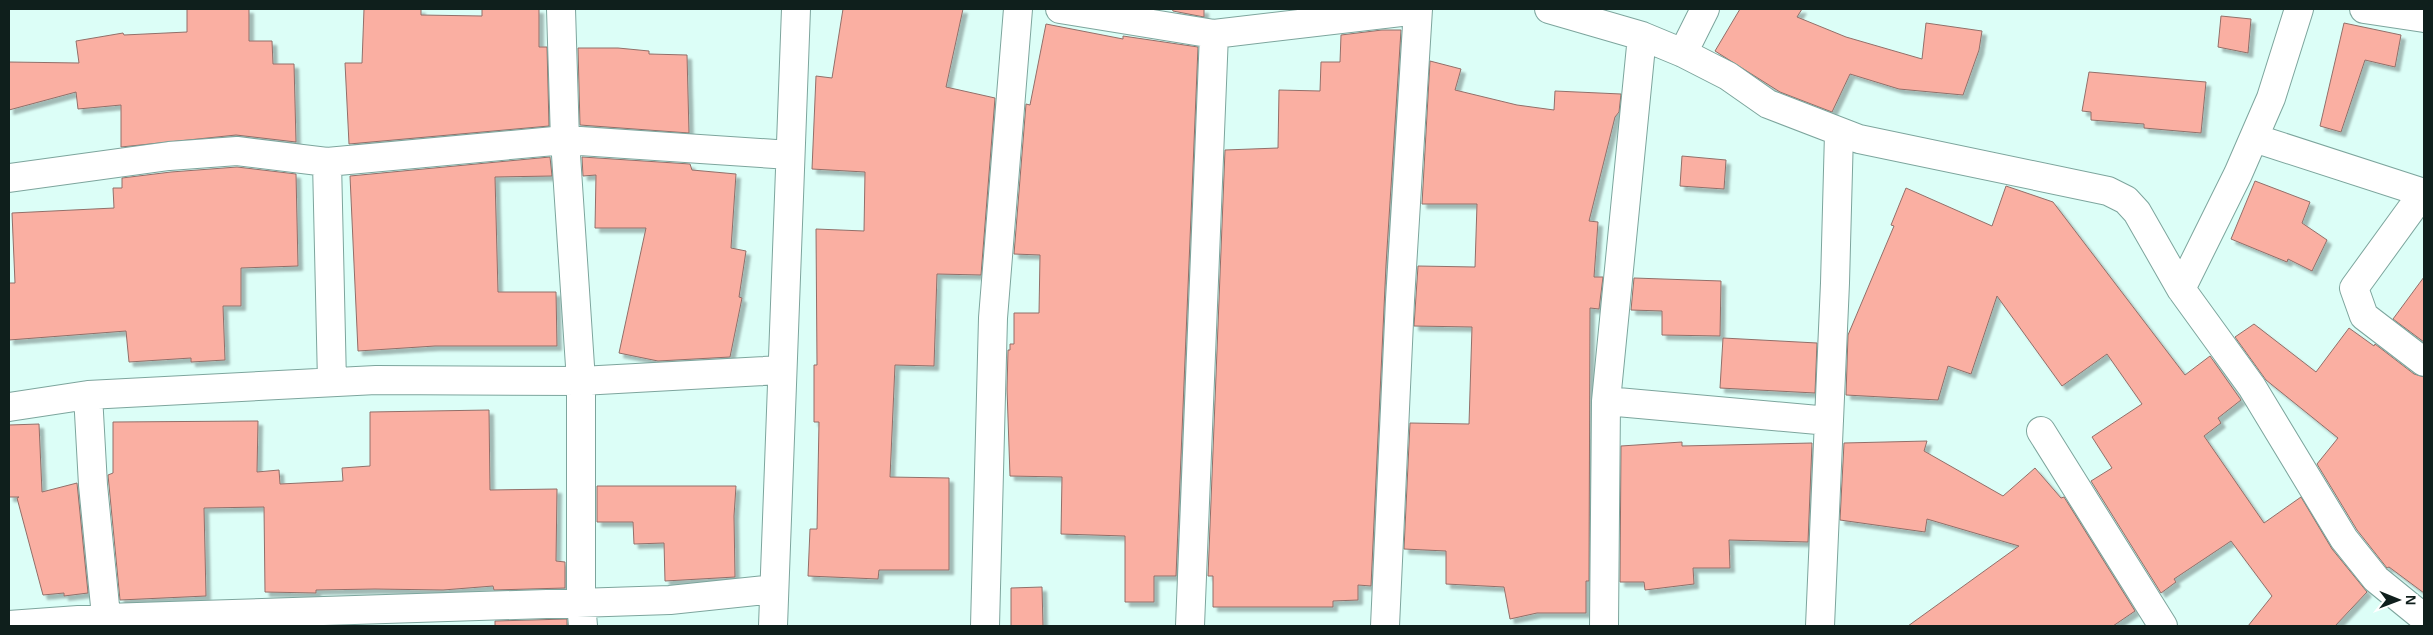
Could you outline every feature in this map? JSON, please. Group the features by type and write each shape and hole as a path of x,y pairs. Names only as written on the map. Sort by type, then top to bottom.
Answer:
{"street":[{"path":"561,9 565,140 581,381 582,614"},
{"path":"773,626 796,9"},
{"path":"985,626 993,318 1018,9"},
{"path":"1060,9 1214,34 1418,9 1400,300 1385,626"},
{"path":"1548,9 1642,36 1684,53 1728,76 1768,104 1838,133 2108,191 2126,200 2137,212 2181,289 2252,386 2344,539 2376,579 2424,618"},
{"path":"1684,53 1706,9"},
{"path":"2181,289 2272,98 2298,9"},
{"path":"2364,9 2424,18"},
{"path":"1190,626 1214,34"},
{"path":"1604,626 1606,401 1642,36"},
{"path":"1820,626 1829,421 1838,133"},
{"path":"2254,138 2423,193 2354,288 2364,316 2424,362"},
{"path":"9,178 169,156 236,151 327,162 565,140 790,155"},
{"path":"327,162 332,382"},
{"path":"9,407 88,395 332,382 376,380 581,381 782,370"},
{"path":"88,395 93,484 106,622"},
{"path":"1606,401 1829,421"},
{"path":"2041,431 2162,626"},
{"path":"9,625 582,614 670,600 774,589"}],"building":[{"path":"187,9 249,9 249,41 272,41 273,64 294,64 296,142 236,135 121,147 121,105 78,109 76,92 9,110 9,62 79,63 76,41 123,33 124,35 187,32"},
{"path":"364,9 421,9 421,15 482,16 482,9 539,9 539,47 547,47 549,126 349,144 345,63 362,63"},
{"path":"843,9 963,9 946,87 995,98 981,275 937,274 934,366 895,365 890,477 949,478 949,570 879,570 878,579 808,576 810,529 817,529 819,422 814,422 814,365 817,365 816,229 864,231 865,172 812,169 816,76 832,78"},
{"path":"1172,9 1204,9 1204,17 1173,11"},
{"path":"1740,9 1802,9 1797,17 1846,37 1922,59 1926,23 1982,31 1979,50 1963,95 1899,89 1850,74 1832,112 1780,92 1715,51"},
{"path":"2221,16 2251,19 2248,53 2218,47"},
{"path":"2344,23 2401,35 2395,67 2365,60 2341,132 2320,126"},
{"path":"1046,24 1123,39 1123,36 1198,47 1176,576 1154,576 1154,602 1125,602 1125,536 1061,534 1062,477 1010,476 1007,389 1008,350 1010,350 1010,344 1014,344 1014,313 1039,313 1040,255 1014,254 1026,104 1030,105"},
{"path":"1382,30 1401,30 1386,265 1371,586 1358,585 1358,600 1333,601 1333,607 1213,607 1213,576 1208,576 1225,150 1278,148 1279,90 1320,91 1321,62 1340,62 1341,35"},
{"path":"578,48 618,48 649,51 649,54 687,55 689,133 580,125"},
{"path":"1430,61 1461,69 1455,90 1517,105 1554,110 1555,91 1621,94 1619,112 1615,117 1589,221 1598,222 1594,277 1603,277 1599,309 1590,308 1589,581 1586,581 1586,613 1537,613 1510,619 1504,587 1446,584 1446,551 1404,549 1410,423 1469,424 1472,327 1414,326 1418,266 1475,267 1477,204 1422,204"},
{"path":"2089,72 2206,82 2201,133 2144,128 2144,124 2091,120 2091,112 2082,111"},
{"path":"1682,156 1726,160 1724,189 1680,186"},
{"path":"550,157 552,176 495,177 498,292 556,292 557,346 435,346 358,351 350,176"},
{"path":"582,157 690,164 692,170 736,174 731,248 746,251 739,297 742,298 730,357 658,361 619,353 646,228 595,228 596,175 583,176"},
{"path":"237,167 296,174 298,266 241,268 241,306 223,306 225,360 191,362 191,358 129,362 126,331 9,340 9,283 15,283 12,213 114,208 113,188 122,188 122,178"},
{"path":"2255,181 2310,202 2302,223 2327,240 2312,271 2288,259 2287,262 2231,239"},
{"path":"2006,186 2053,202 2185,375 2210,356 2241,400 2218,418 2221,423 2204,436 2264,523 2301,497 2332,549 2367,592 2335,626 2248,626 2272,596 2231,541 2174,579 2176,582 2161,593 2091,481 2112,468 2092,437 2142,404 2107,354 2062,386 1997,296 1971,374 1948,366 1938,400 1846,395 1848,335 1894,226 1891,225 1906,188 1992,226"},
{"path":"2424,277 2424,342 2393,319"},
{"path":"1634,278 1721,281 1720,336 1662,335 1662,311 1631,310"},
{"path":"2254,324 2316,372 2349,328 2374,346 2375,344 2414,374 2424,377 2424,593 2389,567 2387,568 2357,530 2317,464 2338,438 2266,380 2235,337"},
{"path":"1723,338 1817,343 1815,393 1720,388"},
{"path":"489,410 490,490 557,489 556,561 565,562 565,588 494,590 493,586 443,590 375,589 316,590 316,593 265,592 264,507 204,508 206,596 120,600 108,475 113,473 113,422 258,421 257,472 279,470 280,484 343,481 342,468 370,466 370,412"},
{"path":"39,424 42,492 77,483 88,593 64,596 64,593 43,595 17,498 19,497 9,497 9,425"},
{"path":"1927,441 1924,451 2003,496 2035,468 2061,498 2064,497 2135,611 2113,626 1908,626 2019,546 1927,519 1925,532 1840,520 1844,443"},
{"path":"1682,442 1682,446 1812,443 1808,542 1729,540 1730,568 1693,568 1694,584 1645,590 1644,582 1620,582 1621,446"},
{"path":"597,486 736,486 734,516 735,577 665,581 664,543 634,544 633,522 597,522"},
{"path":"1042,587 1043,626 1011,626 1011,588"},
{"path":"567,619 567,626 495,626 495,621"}]}
